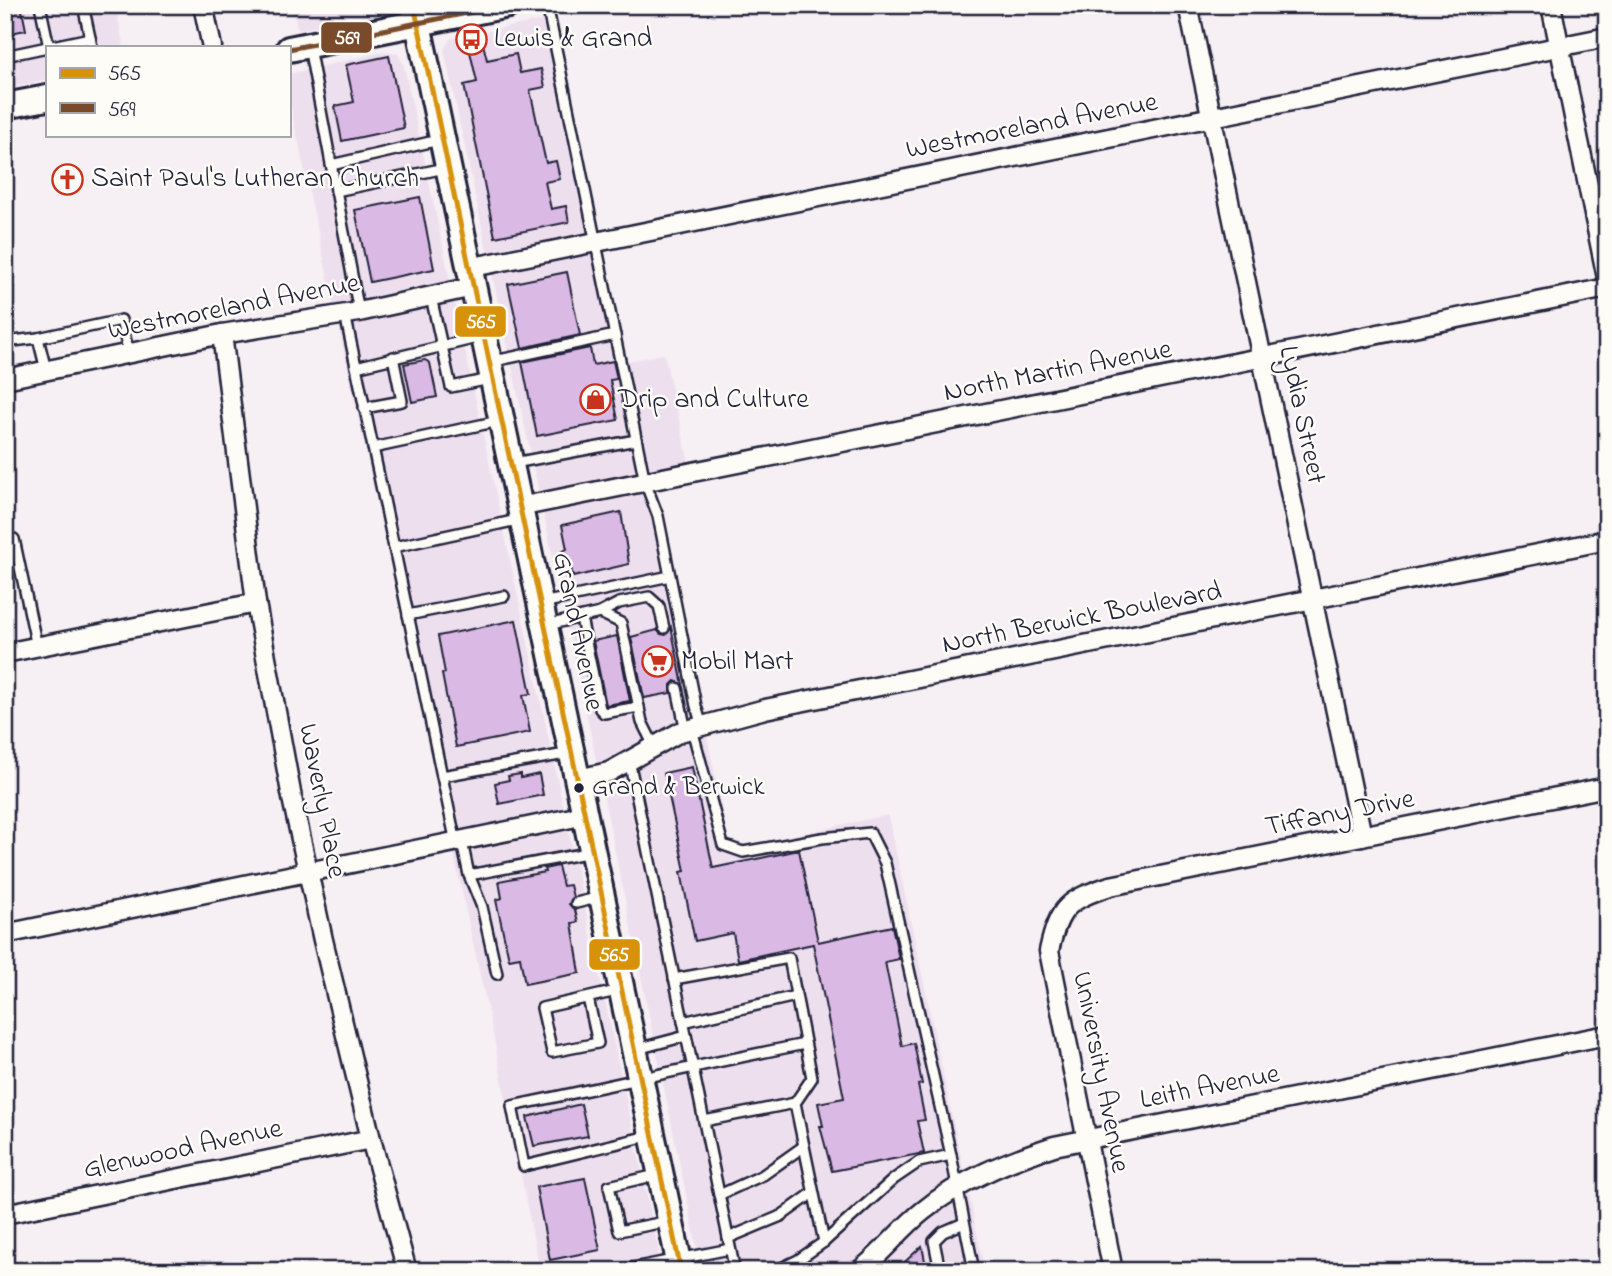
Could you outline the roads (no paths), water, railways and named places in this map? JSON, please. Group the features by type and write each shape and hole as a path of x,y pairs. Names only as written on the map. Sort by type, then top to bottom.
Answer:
{"main road":[{"path":"299,47 416,14 508,5"},
{"name":"Grand Avenue","path":"416,14 680,1266"},
{"path":"5,106 46,98"}],"street":[{"path":"203,5 212,46"},
{"name":"Lydia Street","path":"1188,5 1362,836"},
{"path":"1551,5 1607,278"},
{"name":"Westmoreland Avenue","path":"5,379 222,334 431,297 470,278 596,242 1607,37"},
{"name":"North Martin Avenue","path":"521,513 645,482 1607,288"},
{"name":"Waverly Place","path":"222,334 256,603 308,873 371,1139 407,1271"},
{"name":"North Berwick Boulevard","path":"578,779 609,772 654,746 693,729 765,709 1607,540"},
{"path":"5,653 256,603"},
{"name":"Tiffany Drive","path":"1084,895 1110,886 1607,787"},
{"path":"5,934 586,815"},
{"name":"University Avenue","path":"1084,895 1066,906 1054,929 1049,951 1113,1271"},
{"name":"Leith Avenue","path":"859,1271 923,1211 958,1188 1007,1162 1054,1146 1607,1035"},
{"name":"Glenwood Avenue","path":"5,1214 371,1139"}],"lane":[{"path":"40,5 49,46"},
{"path":"60,46 91,43 83,5"},
{"path":"547,5 645,482 659,516 693,729 723,845 743,852 822,838 870,833 885,863 974,1271"},
{"path":"299,47 331,164 352,313 356,367 442,776 469,875 482,907 497,974"},
{"path":"5,56 46,48"},
{"path":"331,164 441,140"},
{"path":"336,191 447,167"},
{"path":"431,297 451,387 490,370 615,335"},
{"path":"5,342 38,338 121,320 129,354"},
{"path":"356,367 483,336"},
{"path":"38,338 46,370"},
{"path":"364,408 402,401 393,357"},
{"path":"373,447 501,421"},
{"path":"510,464 636,440"},
{"path":"394,547 521,513"},
{"path":"14,538 37,647"},
{"path":"543,614 670,576"},
{"path":"408,615 504,596"},
{"path":"543,614 581,618 600,613 618,603 649,597 659,606 664,628"},
{"path":"600,613 621,623 642,722 654,746"},
{"path":"581,618 600,709 604,713 639,707"},
{"path":"677,688 693,729"},
{"path":"442,776 572,752"},
{"path":"629,760 736,1271"},
{"path":"469,875 593,851"},
{"path":"576,903 603,897"},
{"path":"674,979 789,958 812,1078 795,1103 704,1121"},
{"path":"588,998 598,1043 552,1052 542,1008 623,990"},
{"path":"683,1023 796,996"},
{"path":"635,1050 686,1036"},
{"path":"653,1135 524,1166 512,1107 692,1066 805,1044"},
{"path":"795,1103 824,1242"},
{"path":"719,1195 763,1175 804,1146"},
{"path":"775,1271 798,1260 824,1242 894,1179 919,1162 951,1156"},
{"path":"661,1175 609,1186 619,1231 671,1220"},
{"path":"728,1238 781,1216 813,1193"},
{"path":"940,1271 934,1241 943,1232 964,1223"},
{"path":"622,1270 660,1261 680,1266 730,1249"}],"place":[{"name":"Lewis & Grand","path":"471,39"},
{"name":"Saint Paul's Lutheran Church","path":"68,179"},
{"name":"Drip and Culture","path":"595,400"},
{"name":"Mobil Mart","path":"658,662"},
{"name":"Grand & Berwick","path":"579,788"}]}
